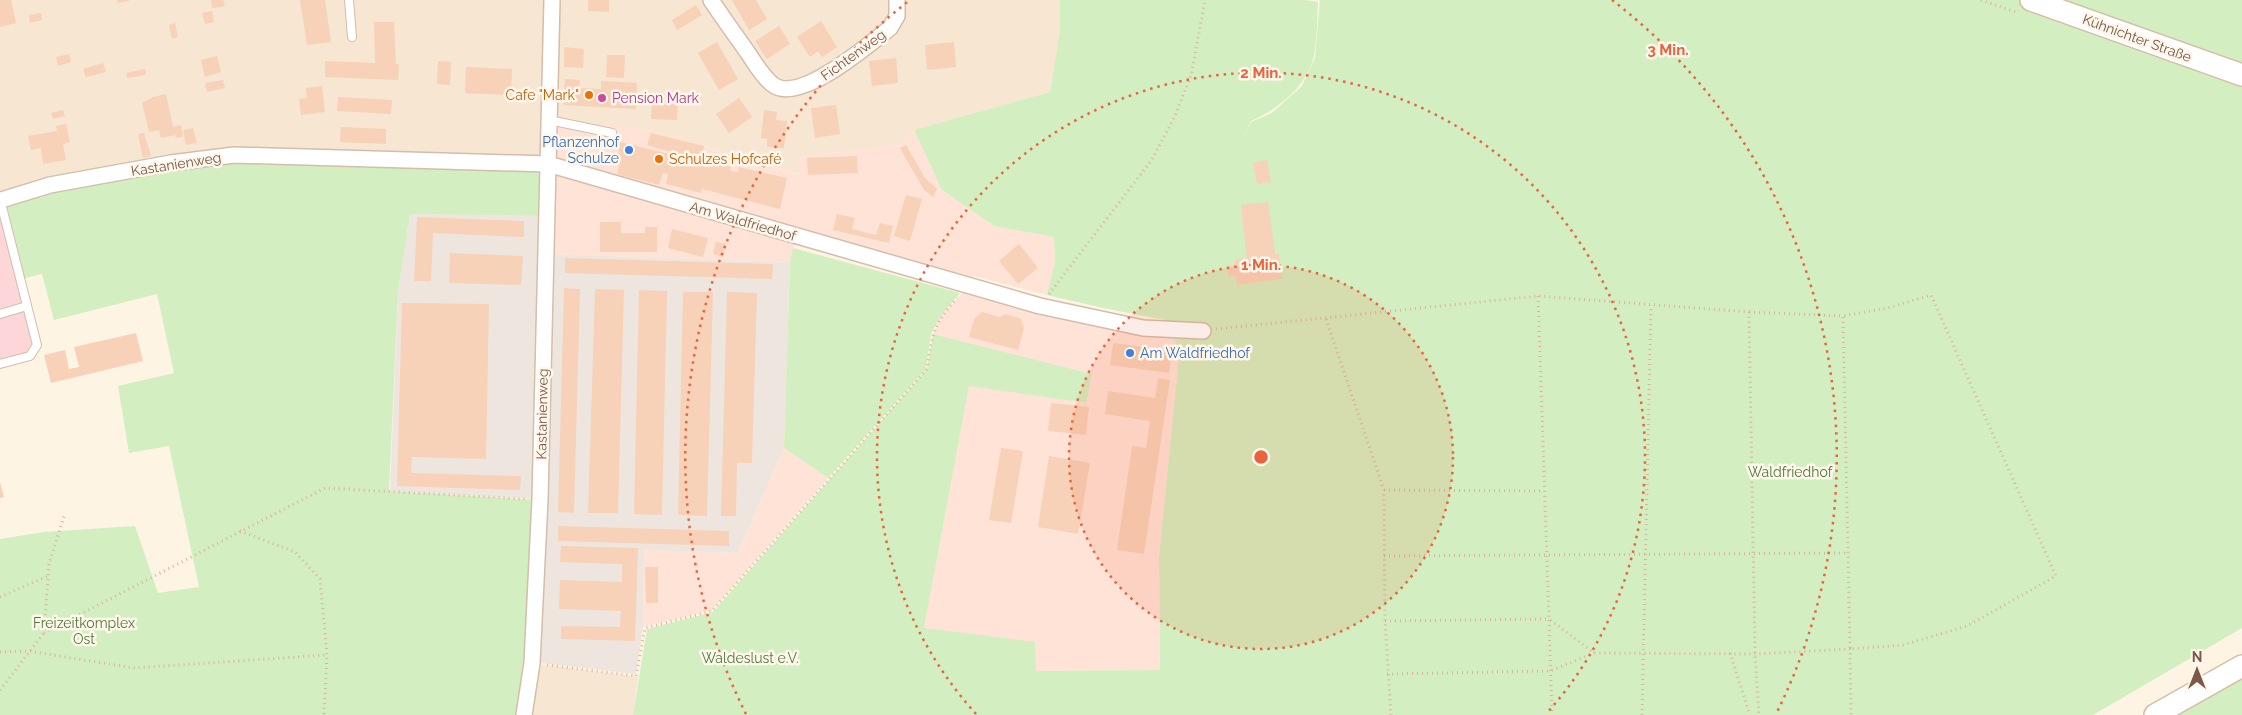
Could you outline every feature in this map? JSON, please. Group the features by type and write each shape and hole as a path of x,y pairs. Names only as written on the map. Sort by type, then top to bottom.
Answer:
{"street":[{"name":"Kastanienweg","path":"524,715 532,663 540,500 552,0"},
{"name":"Fichtenweg","path":"710,0 772,85 783,89 795,89 815,82 890,28 897,16 897,0"},
{"name":"Kühnichter Straße","path":"2032,0 2242,75"},
{"name":"Kastanienweg","path":"0,200 50,185 172,163 234,155 548,164"},
{"name":"Am Waldfriedhof","path":"548,164 1040,306 1143,328 1203,331"},
{"path":"2155,715 2242,666"}],"lane":[{"path":"349,0 352,37"},
{"path":"549,120 612,133"},
{"name":"Kastanienweg","path":"0,200 37,345 30,356 0,364"},
{"path":"0,314 27,306"}],"path":[{"path":"1040,306 1151,161 1173,120 1191,76 1205,0"},
{"path":"532,663 636,676 645,628 712,611 927,369 932,334 940,317 968,286"},
{"path":"1203,331 1538,296 1749,312 1843,316 1888,308 1931,295 2056,576 1967,626 1903,645 1755,654 1594,653 1550,671 1387,674"},
{"path":"1538,296 1552,715"},
{"path":"1642,715 1651,305"},
{"path":"1749,312 1755,654 1759,715"},
{"path":"1843,316 1851,715"},
{"path":"1326,319 1384,490 1385,620 1390,715"},
{"path":"0,690 28,651 44,633 325,488 540,500"},
{"path":"1384,490 1544,491"},
{"path":"44,633 49,564 65,513"},
{"path":"239,531 295,552 320,579 326,655 324,715"},
{"path":"1384,556 1848,554"},
{"path":"0,597 48,576"},
{"path":"1385,620 1548,619 1594,653"},
{"path":"0,652 28,651 134,668 326,655"},
{"path":"1730,653 1750,715"}],"shaded area":[{"path":"0,0 1060,0 1060,30 1050,92 914,130 898,145 799,157 799,174 649,130 549,164 0,198"},
{"path":"550,118 649,130 798,174 798,157 897,145 914,130 942,190 994,226 1054,237 1055,261 1047,295 974,276 969,285 796,239 790,262 547,254"},
{"path":"0,199 37,345 30,356 0,364"},
{"path":"410,214 545,216 539,499 390,491 398,291"},
{"path":"547,254 790,262 784,448 738,553 644,550 643,627 636,674 532,662"},
{"path":"968,287 1167,330 1181,348 1159,557 1160,670 1036,671 924,628 969,385 1085,403 1092,375 933,334 940,317"},
{"path":"784,448 828,478 712,610 643,627 644,550 738,553"},
{"path":"532,663 638,677 633,715 524,715"}],"green space":[{"path":"1060,0 1305,0 1318,2 1314,56 1305,78 1281,104 1251,121 1243,138 1251,122 1272,113 1302,86 1315,58 1320,0 2030,0 2242,76 2242,628 2093,715 633,715 647,629 713,612 927,369 933,334 1092,374 1086,403 969,386 924,628 1035,642 1036,671 1160,670 1159,557 1180,348 1167,330 1165,320 1047,295 1055,261 1054,237 994,226 942,190 914,130 1050,92 1060,30"},
{"path":"2034,0 2242,0 2242,75"},
{"name":"Freizeitkomplex Ost","path":"234,156 547,165 545,216 410,214 398,291 389,491 539,500 524,715 0,715 0,539 44,532 135,526 158,593 199,587 169,446 129,453 118,386 174,373 157,294 54,320 42,274 21,279 1,201"},
{"path":"793,248 960,293 940,317 931,334 926,369 828,478 784,448 790,262"},
{"path":"2242,678 2242,715 2177,715"}],"building":[{"path":"0,0 11,0 16,23 0,27"},
{"path":"117,0 129,0 129,1 118,3"},
{"path":"211,0 223,0 225,6 212,8"},
{"path":"300,0 325,0 331,42 307,45"},
{"path":"588,0 609,0 609,12 588,11"},
{"path":"732,0 756,0 767,19 749,30"},
{"path":"696,5 702,15 677,30 672,20"},
{"path":"212,11 214,22 205,24 202,13"},
{"path":"41,13 42,20 30,23 29,15"},
{"path":"821,21 837,47 822,57 818,51 810,57 797,37"},
{"path":"374,22 394,22 396,64 399,64 398,80 325,77 325,61 375,63"},
{"path":"175,23 178,37 172,39 169,25"},
{"path":"779,26 790,44 767,59 755,41"},
{"path":"717,42 738,79 719,90 698,53"},
{"path":"954,42 956,67 927,70 925,45"},
{"path":"564,47 584,49 583,68 564,67"},
{"path":"69,54 71,62 58,66 56,57"},
{"path":"607,55 625,55 624,78 606,77"},
{"path":"217,56 221,72 205,77 201,60"},
{"path":"896,58 898,83 872,86 869,61"},
{"path":"438,61 451,62 450,85 437,84"},
{"path":"103,63 106,72 86,77 83,69"},
{"path":"466,67 512,69 511,95 465,93"},
{"path":"145,69 146,75 127,78 126,73"},
{"path":"565,79 580,80 579,88 601,89 601,81 637,83 636,109 563,105"},
{"path":"223,80 225,88 207,92 205,83"},
{"path":"322,86 325,112 301,115 299,99 307,98 306,88"},
{"path":"166,94 173,127 181,125 183,137 176,138 175,135 161,138 159,130 149,132 142,103 153,97"},
{"path":"338,97 392,100 391,114 337,111"},
{"path":"739,98 752,117 729,133 716,114"},
{"path":"652,99 678,101 677,120 651,119"},
{"path":"836,105 840,134 815,138 811,108"},
{"path":"63,110 65,116 53,119 51,113"},
{"path":"764,110 777,112 776,120 787,121 784,148 767,147 767,139 761,138"},
{"path":"66,124 70,142 63,144 66,160 43,164 41,148 31,150 28,136 57,131 56,126"},
{"path":"341,127 386,129 386,144 340,142"},
{"path":"193,128 197,143 186,145 183,130"},
{"path":"144,133 151,156 143,158 138,134"},
{"path":"651,133 704,146 701,160 731,167 730,171 738,172 739,167 787,178 780,209 702,189 701,193 666,184 668,174 663,173 659,185 617,174 620,163 617,162 620,142 673,155 674,153 647,145"},
{"path":"906,145 925,178 937,189 933,197 924,190 900,148"},
{"path":"857,156 858,173 808,175 807,158"},
{"path":"1267,160 1271,182 1257,184 1253,163"},
{"path":"906,195 922,199 910,241 894,236"},
{"path":"1268,202 1275,254 1279,254 1282,279 1237,285 1236,276 1229,277 1227,266 1235,265 1234,260 1247,258 1241,205"},
{"path":"837,214 855,218 852,229 876,235 880,223 893,226 889,243 833,230"},
{"path":"417,217 524,221 524,237 433,233 431,281 414,281"},
{"path":"600,222 621,222 621,233 645,233 645,227 657,227 657,252 600,252"},
{"path":"672,229 708,238 703,257 668,248"},
{"path":"716,242 726,244 723,257 713,254"},
{"path":"1019,244 1038,268 1018,284 999,261"},
{"path":"450,253 523,256 521,285 449,283"},
{"path":"565,258 773,264 772,279 565,273"},
{"path":"564,288 580,289 574,513 558,512"},
{"path":"595,289 624,290 618,513 588,513"},
{"path":"639,290 667,291 662,515 634,514"},
{"path":"683,292 713,292 707,516 678,515"},
{"path":"727,292 757,293 752,463 737,463 736,516 721,516"},
{"path":"402,303 489,304 486,459 412,457 411,473 521,476 520,490 397,486"},
{"path":"982,312 1000,317 1006,314 1021,319 1024,328 1018,350 969,337 974,319"},
{"path":"136,333 143,361 51,383 44,355 65,350 69,369 79,367 74,347"},
{"path":"1113,343 1172,351 1169,373 1110,365"},
{"path":"1158,378 1170,380 1144,554 1117,550 1132,446 1146,448 1150,421 1105,414 1108,391 1155,398"},
{"path":"1051,403 1089,407 1086,435 1048,431"},
{"path":"1001,448 1023,451 1011,523 989,520"},
{"path":"1049,456 1090,463 1078,534 1038,527"},
{"path":"0,482 4,497 0,498"},
{"path":"558,526 729,531 729,546 558,541"},
{"path":"561,546 638,548 635,641 561,639 561,626 620,627 621,611 559,609 560,580 622,582 622,564 560,562"},
{"path":"645,567 658,567 658,603 646,603"}],"place":[{"name":"Cafe \"Mark\"","path":"589,95"},
{"name":"Pension Mark","path":"602,98"},
{"name":"Pflanzenhof Schulze","path":"629,150"},
{"name":"Schulzes Hofcafé","path":"659,159"},
{"name":"Am Waldfriedhof","path":"1130,353"}],"park label":[{"name":"Waldfriedhof","path":"1790,472"},
{"name":"Waldeslust e.V.","path":"750,658"}]}
